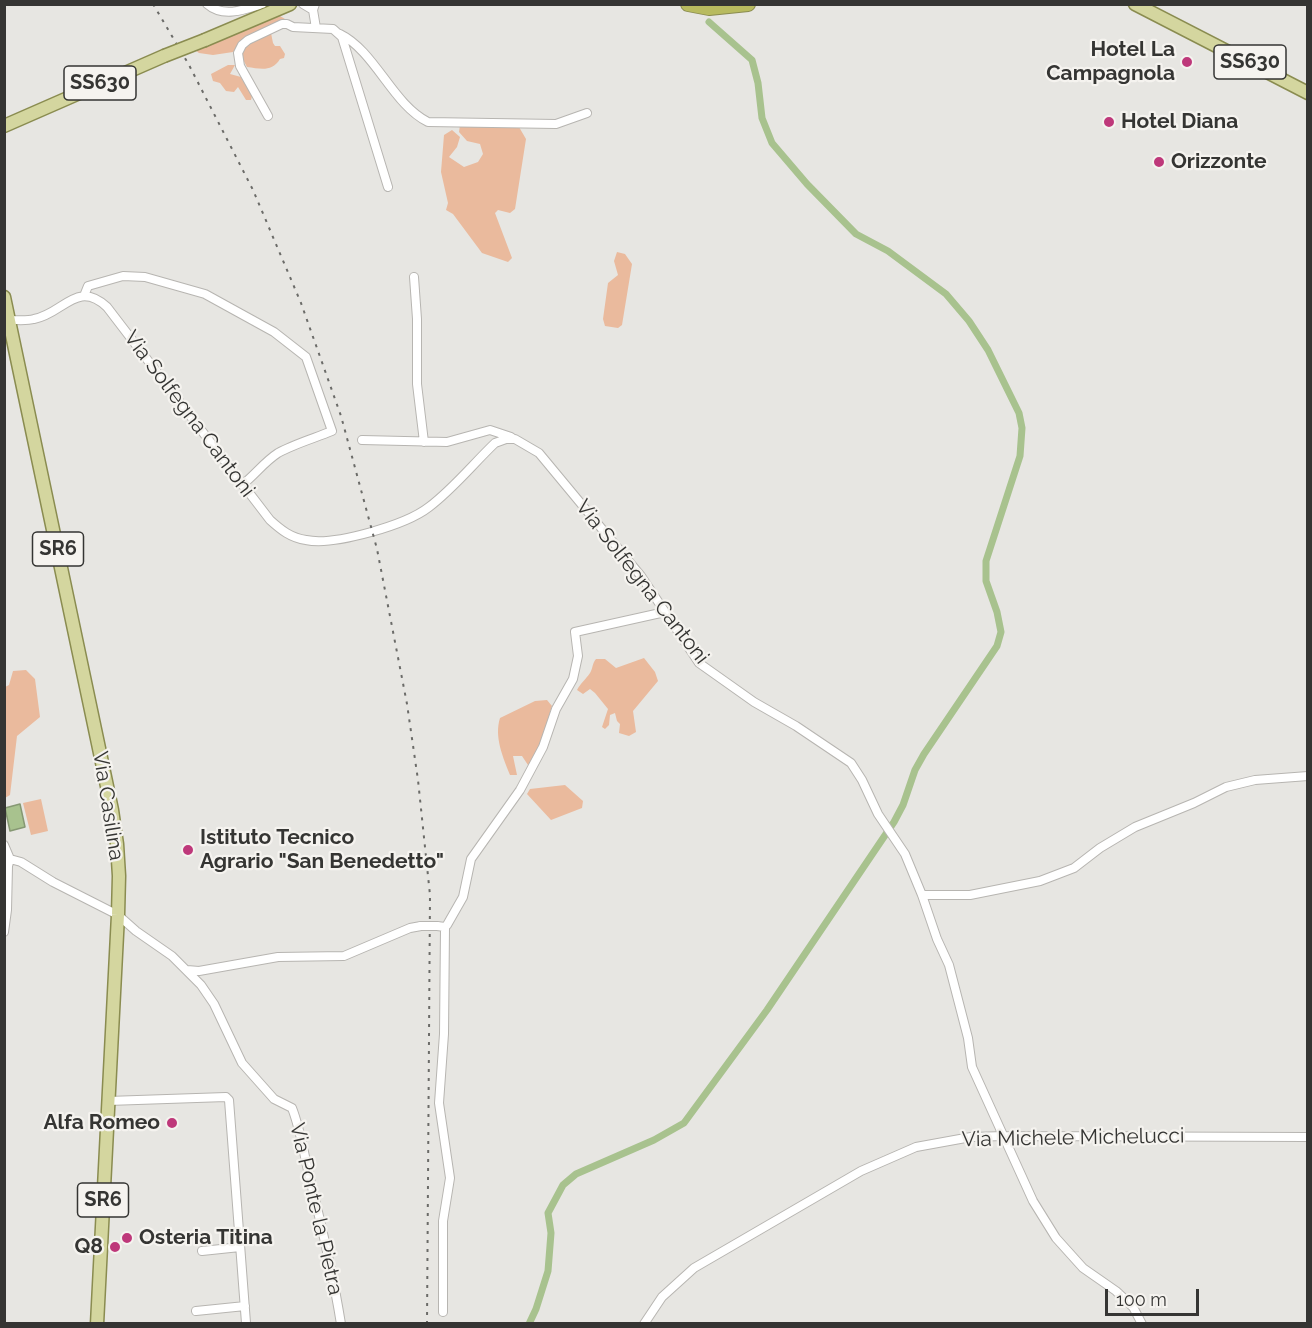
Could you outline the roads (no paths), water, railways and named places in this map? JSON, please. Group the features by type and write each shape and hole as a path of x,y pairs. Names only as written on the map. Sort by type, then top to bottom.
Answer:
{"highway":[{"path":"696,5 729,7 748,4"}],"main road":[{"name":"SS630","path":"4,126 290,4"},
{"name":"SS630","path":"1136,4 1308,93"},
{"name":"SS630","path":"4,118 36,111"},
{"name":"Via Casilina","path":"4,297 112,810 117,844 118,915 97,1323"}],"street":[{"path":"207,4 219,11 230,12 262,4"},
{"path":"303,4 314,7 316,27"},
{"path":"268,116 240,66 238,53 242,45 282,24 333,29 342,37 388,187"},
{"path":"338,34 347,38 358,48 400,97 428,122 556,124 587,112"},
{"path":"10,320 35,319 47,315 68,302 84,296 88,286 123,276 145,277 205,294 274,332 306,357 332,431 280,452 242,485"},
{"path":"414,277 417,319 417,384 424,442"},
{"name":"Via Solfegna Cantoni","path":"84,296 98,298 107,307 270,520 283,532 305,540 326,541 407,520 429,507 491,447 506,439 515,439 539,453 641,576 699,663 754,702 796,726 851,763 878,814 905,854 949,965 968,1038 972,1067 1033,1201 1056,1238 1083,1268 1133,1306 1142,1323"},
{"path":"362,440 447,442 490,430 515,439"},
{"path":"483,432 491,447"},
{"path":"443,1312 443,1221 450,1178 439,1103 444,1034 441,926 463,897 471,859 524,782 543,747 556,709 573,679 578,656 575,632 666,612"},
{"path":"922,895 970,896 1040,881 1074,868 1135,826 1194,803 1226,787 1255,780 1308,776"},
{"path":"4,845 10,859 4,933"},
{"name":"Via Ponte la Pietra","path":"10,859 21,862 53,882 118,915 136,932 158,945 187,970 214,1004 242,1063 274,1099 292,1108 325,1234 341,1323"},
{"path":"187,970 198,971 278,957 344,956 410,928 441,926"},
{"path":"108,1101 226,1097 229,1100 246,1323"},
{"name":"Via Michele Michelucci","path":"644,1323 662,1297 694,1268 861,1171 916,1147 971,1137 1004,1136 1308,1137"},
{"path":"202,1251 240,1247"},
{"path":"196,1311 245,1306"}],"waterway":[{"path":"529,1324 548,1271 551,1233 548,1213 563,1185 576,1174 654,1140 684,1123 767,1010 894,822 924,754 997,646 1001,632 997,612 986,581 986,561 1020,456 1022,428 1019,413 988,350 969,321 946,294 888,251 856,234 807,184 772,143 762,118 758,83 752,60 709,22"}],"railway":[{"path":"153,4 189,65 253,190 301,303 341,416 377,549 407,704 418,780 430,895 427,1324"}],"place":[{"name":"Hotel La Campagnola","path":"1187,62"},
{"name":"Hotel Diana","path":"1109,122"},
{"name":"Orizzonte","path":"1159,162"},
{"name":"Istituto Tecnico Agrario \"San Benedetto\"","path":"188,850"},
{"name":"Alfa Romeo","path":"172,1123"},
{"name":"Osteria Titina","path":"127,1238"},
{"name":"Q8","path":"115,1247"}]}
